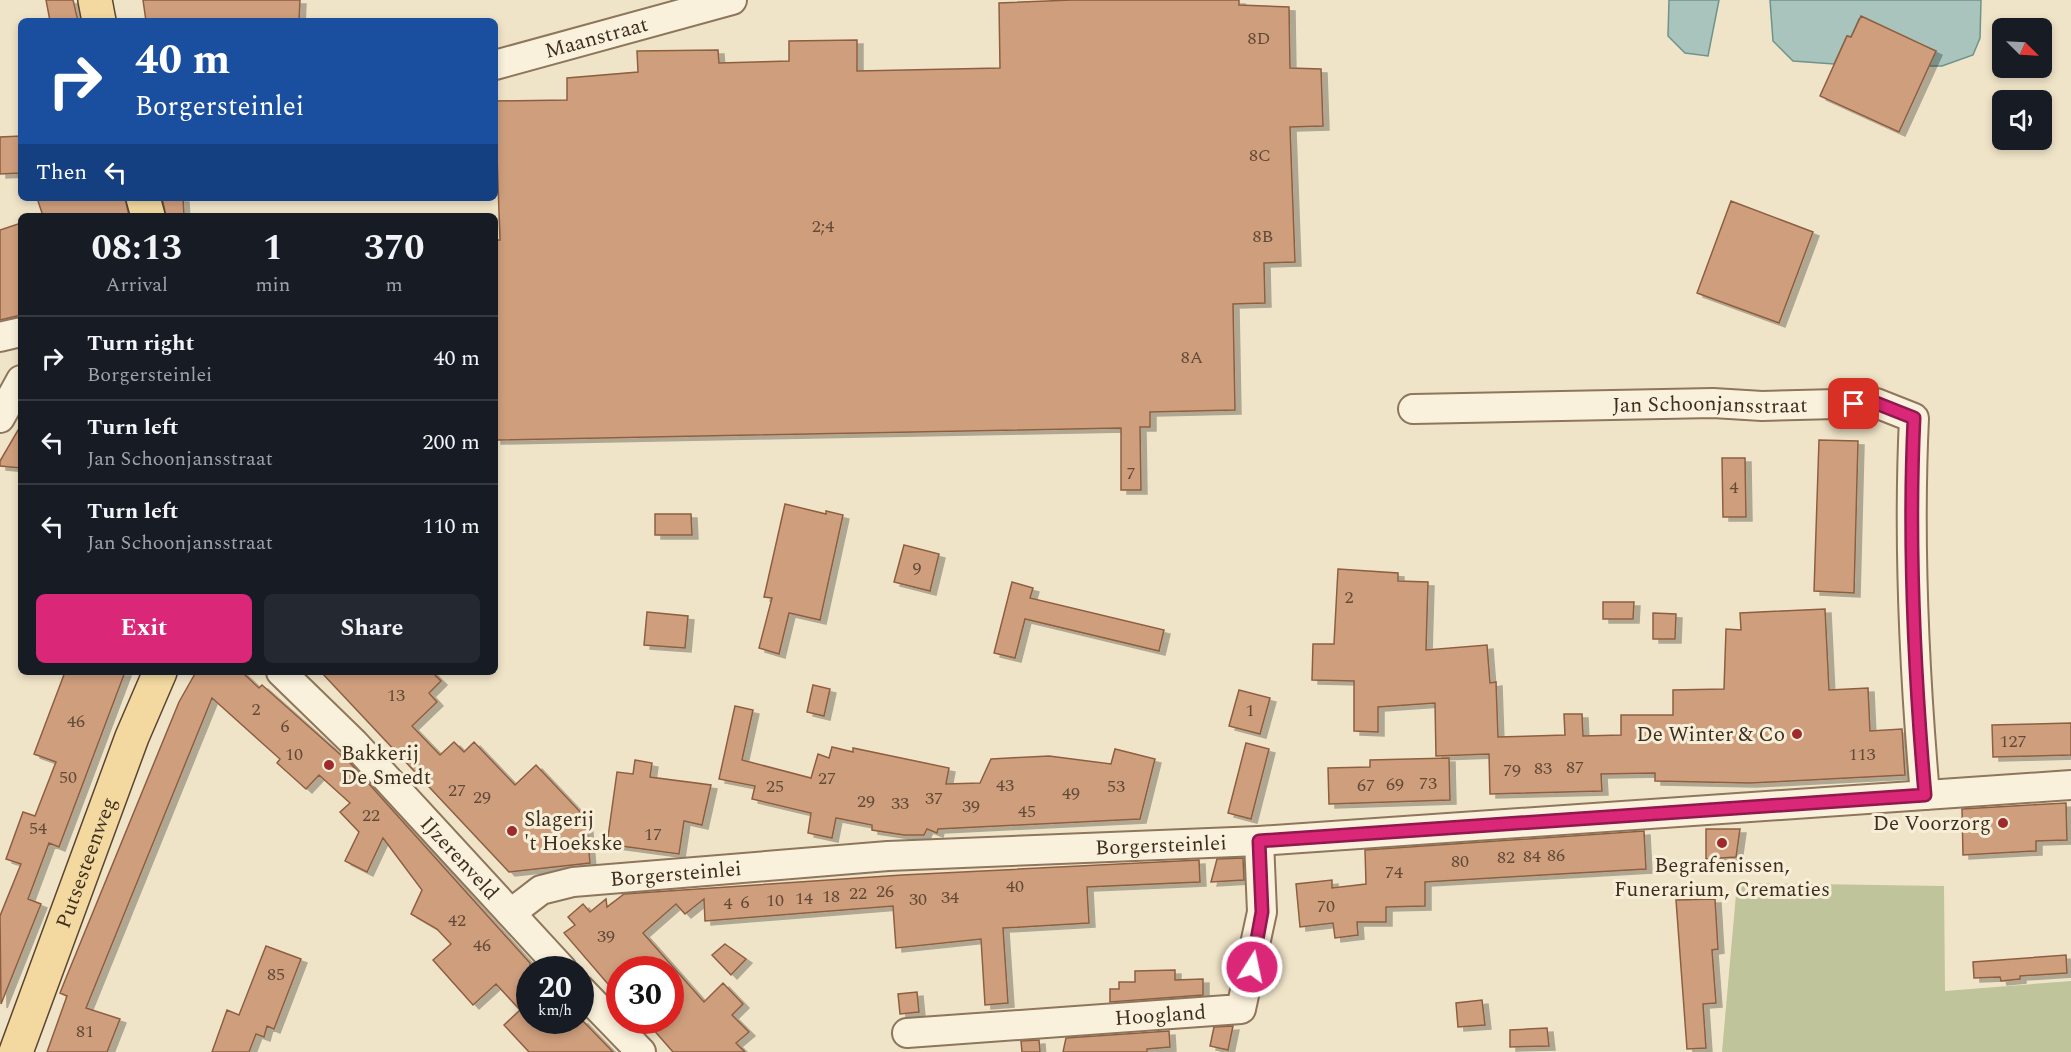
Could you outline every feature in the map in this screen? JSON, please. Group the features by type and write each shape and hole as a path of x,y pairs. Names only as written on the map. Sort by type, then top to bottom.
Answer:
{"main road":[{"path":"95,0 98,18"},
{"name":"Putsesteenweg","path":"16,1052 132,737 158,675"}],"street":[{"name":"Maanstraat","path":"498,64 732,0"},
{"path":"0,337 18,334"},
{"path":"0,418 18,386"},
{"name":"Jan Schoonjansstraat","path":"1413,409 1713,403 1762,406 1876,403 1914,418 1911,565 1916,689 1925,795"},
{"name":"IJzerenveld","path":"284,675 354,743 550,956"},
{"name":"Borgersteinlei","path":"511,913 542,890 573,882 888,856 1259,841 2071,785"},
{"name":"Hoogland","path":"907,1033 1241,1009 1262,912 1259,841"},
{"path":"594,1003 641,1052"}],"green space":[{"path":"1737,883 1944,886 1945,991 2071,981 2071,1052 1722,1052"}],"water":[{"path":"1669,0 1719,0 1708,56 1685,53 1668,36"},
{"path":"1770,0 1981,0 1980,38 1973,55 1942,66 1929,66 1936,51 1859,19 1851,37 1847,36 1834,64 1793,61 1773,41"}],"building":[{"path":"46,0 73,0 77,18 49,18"},
{"path":"143,0 300,0 299,18 146,18"},
{"path":"1072,0 1239,0 1239,5 1289,7 1290,68 1321,69 1323,126 1290,127 1295,262 1264,263 1265,303 1233,304 1235,410 1150,412 1150,427 1140,427 1141,490 1121,490 1121,428 498,440 498,240 500,240 498,101 567,100 567,78 638,72 637,51 718,50 719,63 789,61 789,41 857,40 857,71 1000,68 999,3"},
{"path":"1861,16 1936,51 1899,132 1820,96 1847,36 1851,37"},
{"path":"18,136 18,173 0,174 0,137"},
{"path":"38,201 126,201 128,213 42,213"},
{"path":"163,201 183,201 184,213 165,213"},
{"path":"1731,201 1813,232 1779,323 1697,293"},
{"path":"18,224 18,316 0,320 0,230"},
{"path":"18,430 18,468 0,466 0,461"},
{"path":"1819,440 1858,441 1854,593 1814,591"},
{"path":"1722,458 1745,458 1746,517 1723,517"},
{"path":"785,504 826,514 826,511 843,515 820,620 789,613 779,654 759,648 772,598 764,597"},
{"path":"655,514 691,514 692,535 655,535"},
{"path":"904,545 939,554 930,591 894,582"},
{"path":"1338,569 1398,573 1398,581 1428,582 1426,650 1487,645 1490,683 1496,682 1498,737 1565,735 1564,714 1582,714 1583,736 1621,735 1621,715 1673,715 1673,690 1724,689 1726,629 1741,630 1740,613 1825,609 1829,690 1868,688 1870,731 1902,729 1905,775 1750,783 1655,781 1655,773 1601,774 1602,791 1490,794 1489,754 1436,756 1435,703 1378,707 1378,732 1354,731 1354,681 1312,680 1313,644 1334,644"},
{"path":"1012,582 1033,588 1030,598 1164,630 1159,651 1025,619 1015,658 994,653"},
{"path":"1603,602 1634,602 1633,619 1603,619"},
{"path":"647,612 688,616 685,648 644,645"},
{"path":"1653,613 1676,614 1675,639 1653,639"},
{"path":"64,675 124,675 59,847 49,843 28,899 41,904 1,1004 0,916 21,864 6,859 23,812 35,816 56,762 34,754"},
{"path":"194,675 245,675 259,688 262,685 351,764 524,956 516,956 516,1006 496,984 473,1005 433,960 451,944 437,929 411,914 422,890 383,838 367,872 345,861 359,832 340,812 350,803 319,775 306,789 277,763 280,759 212,698 86,1008 120,1019 107,1052 47,1052 67,996 60,993 179,702"},
{"path":"324,675 435,675 441,681 429,693 437,702 412,726 440,755 454,742 464,752 474,742 515,785 536,765 586,818 590,863 509,872"},
{"path":"813,685 830,689 824,716 807,712"},
{"path":"1239,690 1270,698 1260,734 1229,726"},
{"path":"735,706 753,710 742,760 811,778 818,754 829,758 832,747 853,752 853,748 949,768 946,784 980,783 991,759 1049,756 1111,764 1115,749 1155,759 1140,819 938,829 937,833 927,829 924,835 904,835 872,830 872,825 836,818 832,838 808,833 811,813 752,799 755,786 719,779"},
{"path":"2071,723 2071,755 1993,757 1992,725"},
{"path":"1246,743 1269,749 1251,819 1228,813"},
{"path":"1449,758 1450,800 1329,804 1328,768 1370,767 1370,760"},
{"path":"635,760 652,763 650,777 711,785 702,825 684,821 679,854 607,844 617,772 633,774"},
{"path":"2066,803 2067,840 2036,841 2036,851 1963,855 1962,809"},
{"name":"Begrafenissen, Funerarium, Crematies","path":"1706,829 1740,829 1736,857 1706,859"},
{"path":"1644,831 1646,869 1425,882 1425,906 1386,907 1386,922 1357,922 1358,935 1335,938 1333,923 1300,927 1296,884 1332,880 1332,888 1366,884 1365,850"},
{"path":"1243,858 1244,880 1211,882 1217,859"},
{"path":"1199,860 1200,882 1087,887 1089,923 1003,928 1008,1003 985,1005 981,939 896,948 893,906 705,921 704,899 685,914 676,904 643,933 663,956 606,956 606,982 594,968 594,956 584,956 564,933 575,925 568,917 583,904 590,912 606,899 607,907 624,894 902,875"},
{"path":"1715,899 1718,949 1712,950 1716,1003 1703,1004 1706,1048 1687,1049 1676,900"},
{"path":"725,944 746,959 731,975 712,955"},
{"path":"266,946 301,959 274,1029 267,1026 264,1037 256,1034 249,1052 212,1052 227,1010 239,1015"},
{"path":"2066,955 2067,973 2020,976 2020,979 2001,981 2000,977 1974,978 1973,962"},
{"path":"1175,970 1175,980 1203,979 1203,995 1110,1002 1110,989 1119,989 1119,982 1135,982 1135,971"},
{"path":"684,979 704,1002 723,983 743,1004 732,1015 749,1032 736,1043 745,1052 673,1052 657,1034 684,1034"},
{"path":"917,992 919,1012 900,1014 898,994"},
{"path":"1482,1000 1485,1025 1458,1027 1456,1003"},
{"path":"516,1014 516,1034 594,1032 613,1052 529,1052 504,1025"},
{"path":"1233,1026 1228,1050 1210,1046 1214,1027"},
{"path":"1547,1028 1549,1046 1510,1047 1510,1030"},
{"path":"1169,1031 1170,1047 1147,1049 1147,1052 1063,1052 1066,1038"},
{"path":"1039,1040 1040,1052 1022,1052 1021,1041"}],"place":[{"name":"De Winter & Co","path":"1797,734"},
{"name":"Bakkerij De Smedt","path":"329,765"},
{"name":"De Voorzorg","path":"2003,823"},
{"name":"Slagerij 't Hoekske","path":"512,831"},
{"name":"Begrafenissen, Funerarium, Crematies","path":"1722,843"}],"route":[{"path":"1252,967 1262,912 1259,841 1925,795 1916,689 1911,565 1914,418 1876,403 1854,404"}]}
